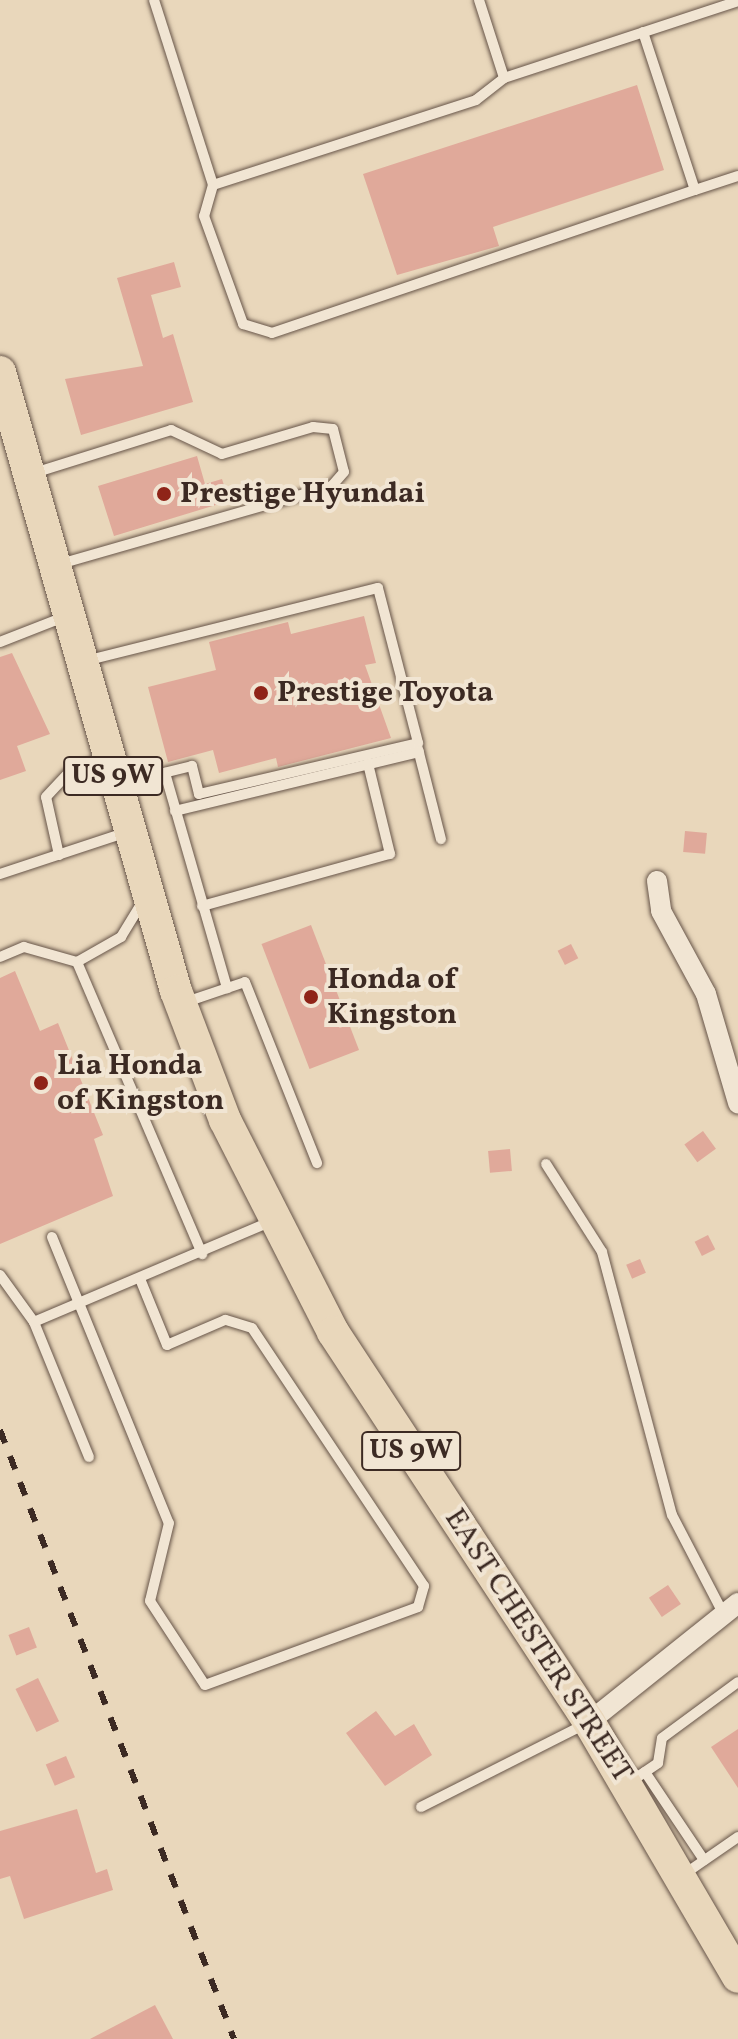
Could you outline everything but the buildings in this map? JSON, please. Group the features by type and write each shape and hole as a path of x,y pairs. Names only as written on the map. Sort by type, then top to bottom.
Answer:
{"main road":[{"name":"EAST CHESTER STREET","path":"0,372 129,832 181,1004 272,1221 333,1332 589,1722 636,1778 693,1868 738,1977"}],"street":[{"path":"657,881 661,911 706,994 738,1103"},
{"path":"589,1722 731,1609"}],"lane":[{"path":"479,0 504,78"},
{"path":"158,1 213,185 204,216 243,324 272,333 738,176"},
{"path":"213,185 476,100 504,78 738,1"},
{"path":"643,32 695,190"},
{"path":"28,475 171,430 222,454 313,427 333,429 344,472 332,486 56,565"},
{"path":"81,662 378,588 441,839"},
{"path":"0,642 70,615"},
{"path":"175,811 368,764 418,748"},
{"path":"59,855 46,797 68,773 165,773 192,766 199,794 418,748"},
{"path":"202,906 390,854 368,764"},
{"path":"165,773 227,988"},
{"path":"0,874 129,832"},
{"path":"0,957 24,947 77,962 121,937 148,894"},
{"path":"77,962 202,1254"},
{"path":"181,1004 245,982 317,1163"},
{"path":"546,1164 602,1252 672,1515 731,1609"},
{"path":"34,1322 202,1254 272,1221"},
{"path":"52,1237 169,1523 150,1601 205,1685 418,1607 424,1586 252,1328 225,1320 167,1345 140,1279"},
{"path":"0,1275 34,1322 89,1457"},
{"path":"636,1778 658,1763 662,1738 738,1682"},
{"path":"421,1807 589,1722"},
{"path":"693,1868 738,1837"}],"railway":[{"path":"0,1430 234,2039"}],"place":[{"name":"Prestige Hyundai","path":"164,494"},
{"name":"Prestige Toyota","path":"261,693"},
{"name":"Honda of Kingston","path":"311,997"},
{"name":"Lia Honda of Kingston","path":"41,1083"}]}
